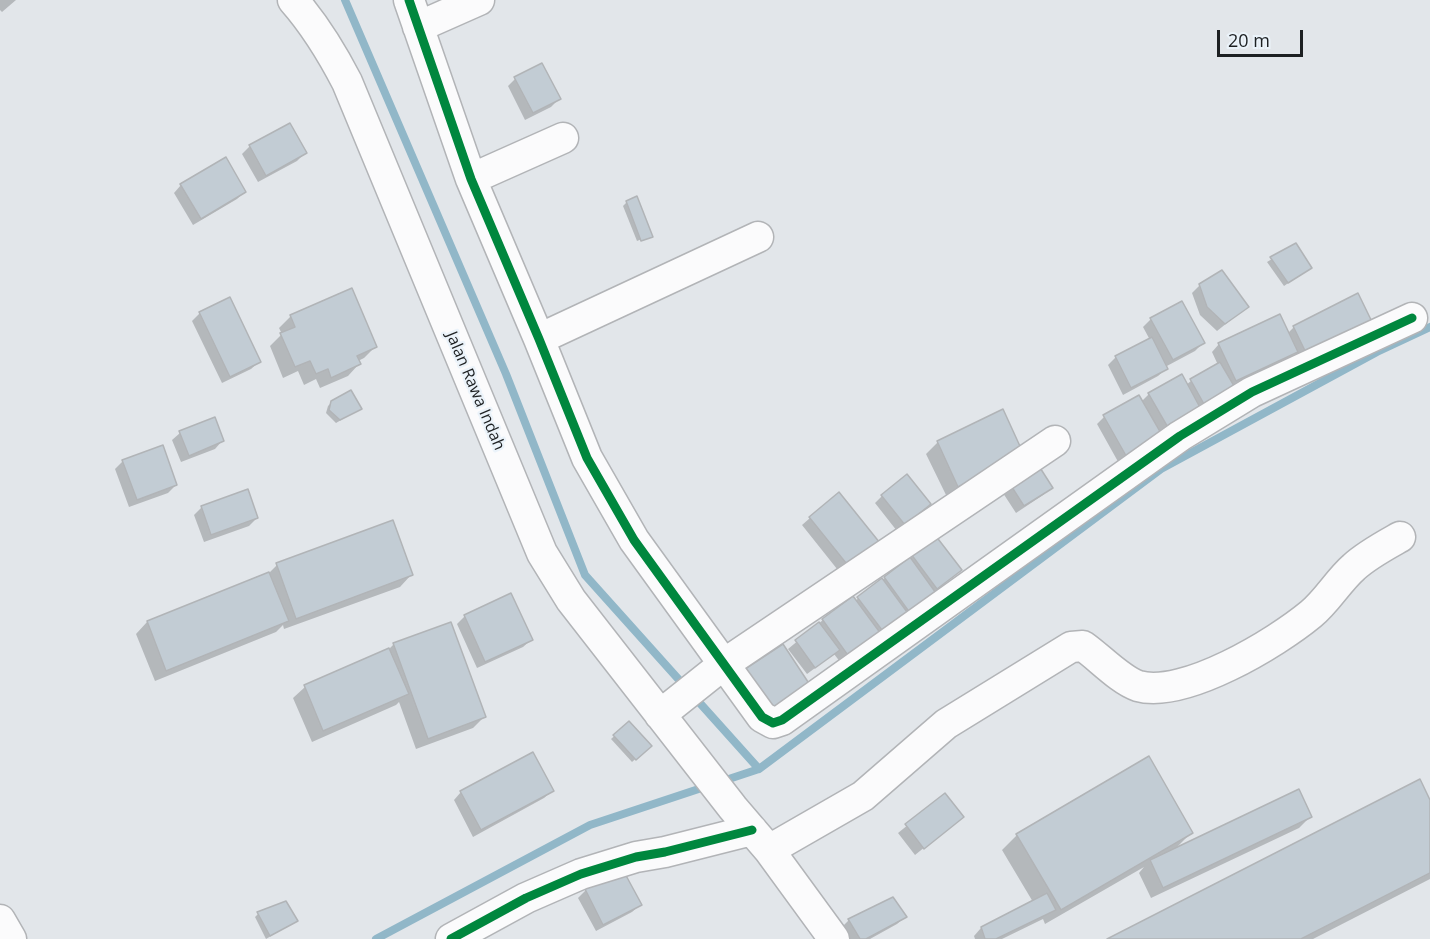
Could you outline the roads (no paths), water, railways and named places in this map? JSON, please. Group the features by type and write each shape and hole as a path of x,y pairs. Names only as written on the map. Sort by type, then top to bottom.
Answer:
{"street":[{"name":"Jalan Rawa Indah","path":"293,0 330,49 347,82 542,553 571,600 666,710 696,760 751,829"},
{"path":"479,0 414,13 471,179 593,468 634,540 717,669 762,717 773,723 782,720 1180,436 1252,392 1412,318"},
{"path":"471,179 563,138"},
{"path":"539,339 758,237"},
{"path":"666,710 717,669 1055,441"},
{"path":"451,939 526,898 581,874 636,857 751,829 863,796 946,724 1071,647 1083,645 1127,681 1139,686 1164,686 1209,676 1279,638 1313,613 1354,566 1400,537"},
{"path":"751,829 834,939"},
{"path":"0,920 11,939"}],"waterway":[{"path":"345,0 506,374 585,575 759,769"},
{"path":"376,939 590,825 759,769 1161,469 1377,352 1430,327"}]}
